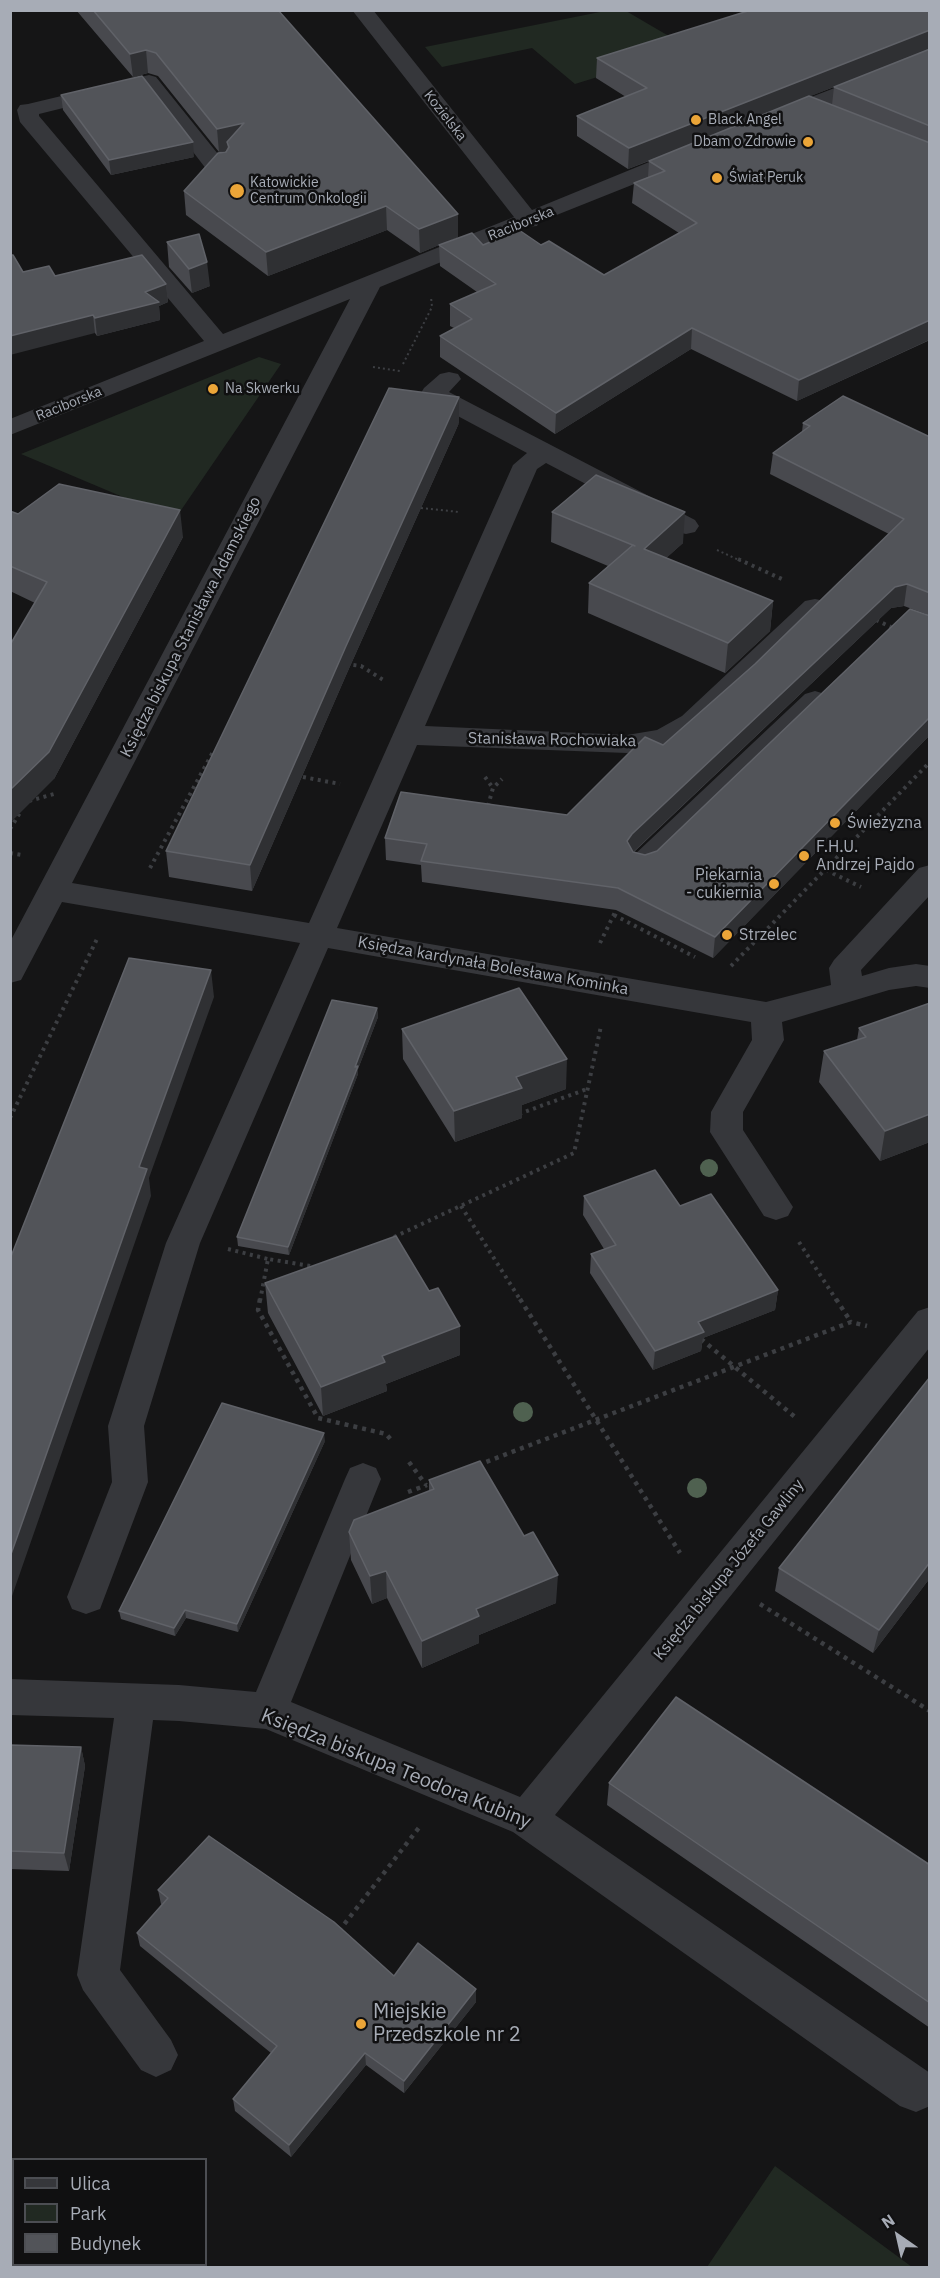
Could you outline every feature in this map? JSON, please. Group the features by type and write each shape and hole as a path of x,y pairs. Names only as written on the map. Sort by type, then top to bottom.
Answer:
{"street":[{"name":"Kozielska","path":"362,10 529,221"},
{"path":"752,128 930,57"},
{"path":"218,170 149,81 28,110 28,117 218,343"},
{"path":"806,106 839,120"},
{"name":"Raciborska","path":"10,428 218,343 529,221 710,146"},
{"name":"Księdza biskupa Stanisława Adamskiego","path":"11,970 371,282"},
{"path":"449,379 433,393 686,526"},
{"path":"86,1597 130,1482 126,1426 183,1243 526,465 545,452"},
{"name":"Stanisława Rochowiaka","path":"408,735 627,744 664,738 692,722 832,590"},
{"path":"643,864 833,683"},
{"path":"848,992 845,968 930,875"},
{"name":"Księdza kardynała Bolesława Kominka","path":"54,890 766,1013 785,1010 889,979 923,976"},
{"path":"766,1013 768,1041 727,1112 726,1132 776,1207"},
{"name":"Księdza biskupa Józefa Gawliny","path":"527,1819 930,1321"},
{"path":"268,1711 363,1479"},
{"name":"Księdza biskupa Teodora Kubiny","path":"10,1697 137,1701 268,1711 527,1819 916,2090"},
{"path":"137,1701 127,1756 98,1975 156,2055"}],"path":[{"path":"395,381 432,307 431,296 425,291"},
{"path":"379,368 400,371"},
{"path":"421,508 451,512"},
{"path":"686,526 689,538 771,574"},
{"path":"869,617 891,627"},
{"path":"338,663 361,666 422,705"},
{"path":"10,1118 100,933 122,922 219,742"},
{"path":"725,973 930,762"},
{"path":"486,812 493,788"},
{"path":"608,923 616,910"},
{"path":"614,915 705,962"},
{"path":"388,1240 574,1153 602,1025"},
{"path":"519,1114 588,1089"},
{"path":"461,1206 687,1563"},
{"path":"776,1207 851,1322"},
{"path":"230,1250 326,1269"},
{"path":"268,1259 258,1310 318,1418 386,1434 398,1448"},
{"path":"469,1469 851,1322 872,1327"},
{"path":"701,1339 798,1419"},
{"path":"404,1456 426,1485"},
{"path":"349,1515 437,1481"},
{"path":"751,1599 930,1711"},
{"path":"336,1935 413,1839 422,1822"}],"green space":[{"path":"605,11 626,11 768,94 649,61 575,84 532,48 442,67 425,47"},
{"path":"259,357 281,364 175,519 21,454"},
{"path":"775,2166 912,2267 707,2267"}],"building":[{"path":"93,10 278,10 458,214 419,229 386,206 266,252 184,191 218,153 226,152 229,147 227,142 244,123 217,129 156,53 146,50 130,54"},
{"path":"751,10 930,10 930,30 629,148 577,116 647,88 597,58"},
{"path":"930,49 930,126 834,87"},
{"path":"142,76 193,142 109,160 61,95"},
{"path":"809,96 930,143 930,320 799,380 692,328 556,413 440,336 472,319 450,304 496,284 439,245 472,233 483,245 519,230 541,245 549,241 604,275 697,223 634,183 665,171 649,161"},
{"path":"199,234 207,262 189,269 167,242"},
{"path":"10,255 13,255 23,272 49,266 55,276 142,255 166,284 145,292 159,302 95,318 93,315 10,336"},
{"path":"389,388 459,397 250,865 166,851"},
{"path":"843,396 930,437 930,593 907,584 895,587 627,841 633,852 645,855 657,851 910,609 930,616 930,717 715,937 618,888 421,861 427,844 385,838 401,792 567,815 645,737 663,745 755,664 904,519 773,453 810,426 803,423"},
{"path":"596,475 685,512 644,549 773,601 728,643 589,583 633,545 552,512"},
{"path":"59,484 180,510 49,752 10,790 10,645 47,582 10,566 10,511 18,514"},
{"path":"129,958 211,970 139,1167 147,1169 10,1557 10,1259"},
{"path":"519,988 567,1059 516,1077 522,1088 454,1111 402,1029"},
{"path":"332,1000 377,1008 355,1067 358,1066 288,1247 237,1237"},
{"path":"930,1003 930,1114 885,1131 824,1051 866,1037 859,1028"},
{"path":"655,1170 680,1206 711,1194 778,1290 698,1322 704,1332 655,1351 591,1254 616,1245 584,1196"},
{"path":"396,1236 429,1291 438,1288 460,1326 382,1356 385,1362 321,1387 265,1283"},
{"path":"930,1377 930,1562 879,1630 779,1568"},
{"path":"222,1403 324,1433 237,1624 185,1610 174,1628 119,1611"},
{"path":"480,1461 524,1536 533,1532 558,1575 476,1609 479,1616 422,1641 386,1571 370,1576 349,1532 354,1520 434,1489 429,1480"},
{"path":"676,1697 930,1865 930,2003 609,1783"},
{"path":"10,1745 81,1747 64,1853 10,1851"},
{"path":"209,1836 334,1922 394,1976 418,1943 476,1989 404,2081 365,2053 289,2145 233,2099 277,2046 137,1933 168,1898 158,1890"}],"place":[{"name":"Black Angel","path":"696,120"},
{"name":"Dbam o Zdrowie","path":"808,142"},
{"name":"Świat Peruk","path":"717,178"},
{"name":"Katowickie Centrum Onkologii","path":"237,191"},
{"name":"Na Skwerku","path":"213,389"},
{"name":"Świeżyzna","path":"835,823"},
{"name":"F.H.U. Andrzej Pajdo","path":"804,856"},
{"name":"Piekarnia - cukiernia","path":"774,884"},
{"name":"Strzelec","path":"727,935"},
{"name":"Miejskie Przedszkole nr 2","path":"361,2024"}]}
